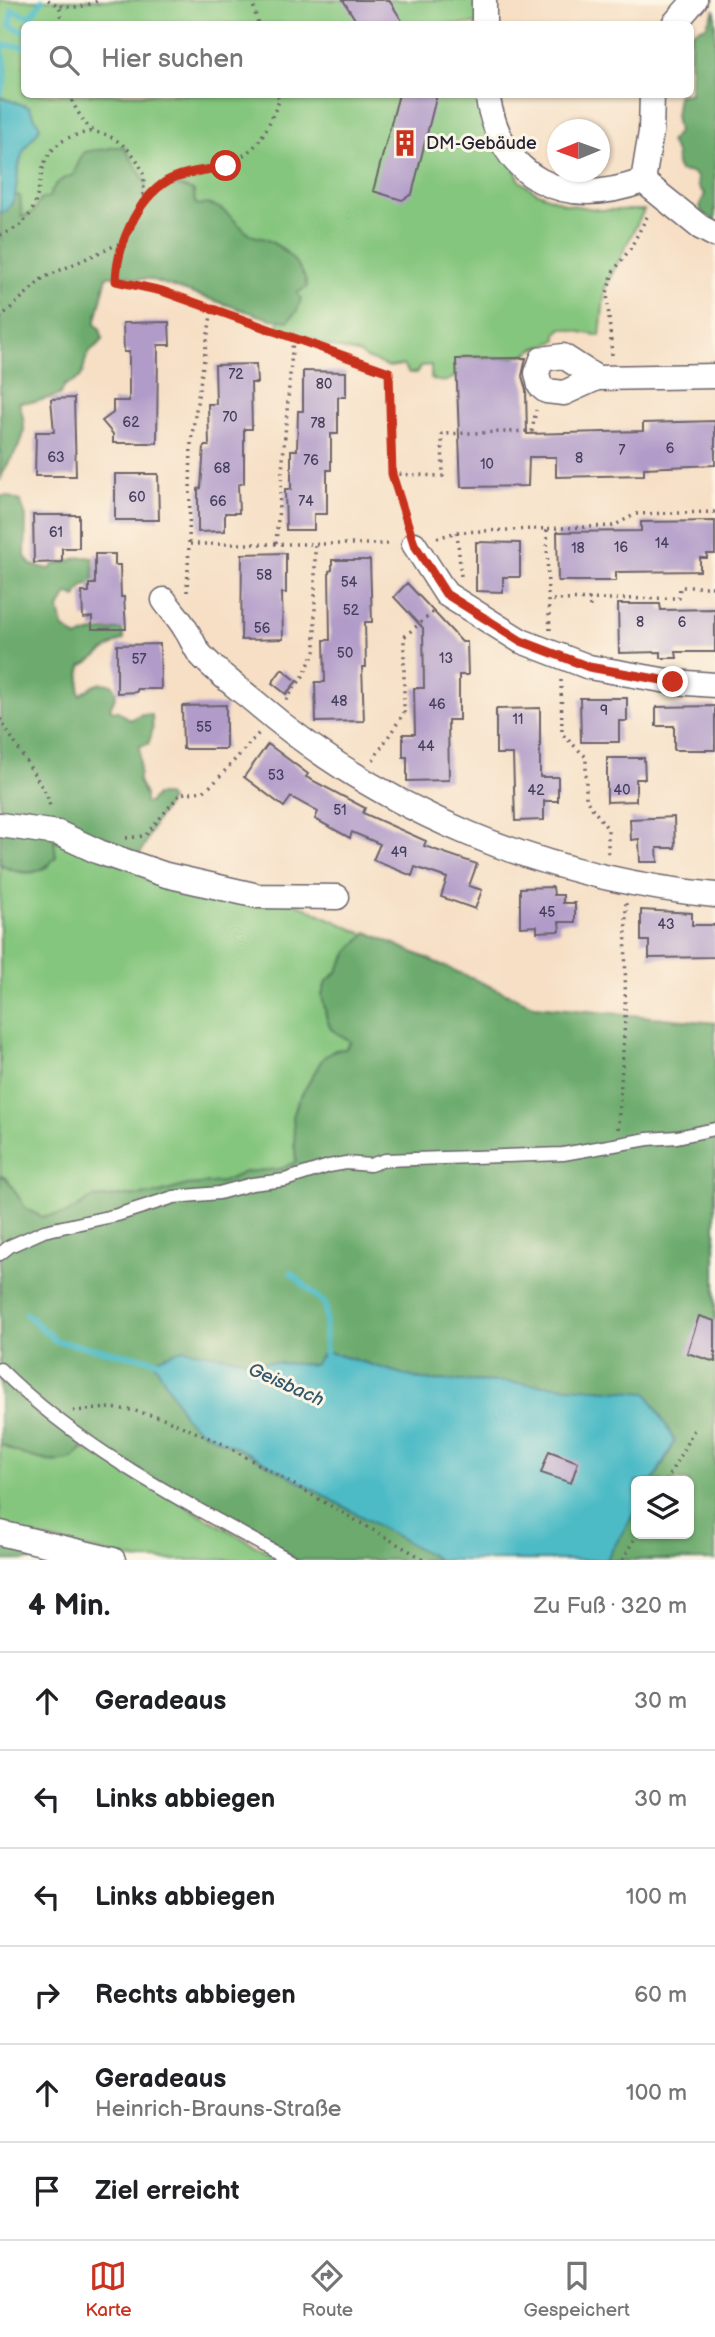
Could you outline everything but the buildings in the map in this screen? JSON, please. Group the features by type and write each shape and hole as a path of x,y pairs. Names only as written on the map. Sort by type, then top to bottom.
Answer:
{"street":[{"path":"484,0 484,21"},
{"path":"665,21 669,0"},
{"path":"677,21 695,0"},
{"path":"488,98 491,119 510,157 525,172 541,182 558,190 587,192 620,189 643,181"},
{"path":"643,181 652,98"},
{"path":"643,181 715,235"},
{"path":"605,378 563,356 542,359 537,373 540,386 546,391 564,393 605,378 715,376"},
{"path":"414,544 446,594 512,636 589,667 715,685"},
{"path":"164,600 199,653 272,717 337,765 409,807 472,836 579,872 653,887 715,895"},
{"path":"0,825 58,833 99,852 197,883 258,896 337,897"},
{"path":"0,1533 113,1560"}],"lane":[{"path":"0,1254 10,1246 57,1227 117,1215 174,1197 219,1193 252,1184 285,1180 345,1163 370,1165 385,1160 562,1154 715,1129"},
{"path":"0,1369 48,1413 107,1457 290,1560"}],"path":[{"path":"48,0 60,8 87,6 99,0"},
{"path":"252,0 257,21"},
{"path":"60,8 61,21"},
{"path":"71,98 86,125 122,145 139,164 144,188 116,265 116,281 162,291 389,372 392,474 414,544"},
{"path":"138,209 167,181 236,161 257,144 267,128 279,98"},
{"path":"0,235 26,220 37,203 42,168 52,151 68,138 93,131"},
{"path":"605,378 607,293 613,272 630,249 648,215 664,198"},
{"path":"0,318 43,278 126,240"},
{"path":"188,568 191,441 212,309"},
{"path":"276,543 294,338"},
{"path":"392,474 443,476 442,434 533,431 540,386"},
{"path":"189,544 414,544 457,533 612,526 636,514 715,512"},
{"path":"547,530 548,600 556,655 562,734 586,757 586,800 608,829 609,849"},
{"path":"386,738 404,713 404,637 437,609 446,594 462,584 457,533"},
{"path":"288,697 303,676 315,651 315,542"},
{"path":"548,600 680,598 680,587 715,587"},
{"path":"589,598 590,608"},
{"path":"0,719 47,795 58,833"},
{"path":"131,837 145,836 180,794 204,791 213,784 254,739"},
{"path":"618,1127 625,1020 626,918"},
{"path":"48,1413 119,1408 163,1418 223,1444 425,1560"},
{"path":"669,1476 696,1426"},
{"path":"623,1560 634,1539"}],"green space":[{"path":"0,0 479,0 479,21 21,21 21,98 481,98 520,181 538,193 565,204 600,210 644,210 605,288 600,336 562,328 556,334 557,340 526,354 509,358 459,358 459,374 442,382 431,378 431,365 421,366 416,373 409,373 403,365 389,367 361,354 317,343 316,340 277,328 291,278 284,259 0,279"},
{"path":"715,9 715,221 701,212 700,205 705,194 698,187 697,177 693,173 679,171 676,153 670,142 678,132 675,116 678,98 694,98 694,31 706,26"},
{"path":"124,147 146,183 144,199 170,183 194,191 195,203 221,209 249,234 272,242 286,252 298,265 307,287 297,293 301,299 297,311 288,321 270,319 149,279 107,276 95,324 100,329 103,340 89,353 78,379 65,385 60,395 35,402 19,402 24,432 0,481 0,191 20,196 22,217 34,212 41,199 49,197 58,183 73,175 83,153"},
{"path":"0,496 20,501 26,517 25,556 31,565 50,569 55,564 77,558 93,558 94,580 81,588 76,597 67,593 59,609 63,627 77,638 92,632 122,629 124,639 81,666 79,690 80,695 99,684 113,685 116,695 110,708 113,711 118,711 130,720 142,714 152,715 150,740 148,744 140,746 138,781 145,795 145,803 149,803 156,795 166,795 170,800 155,823 135,865 54,840 56,857 44,868 23,872 0,864"},
{"path":"54,839 291,901 366,935 348,952 337,972 326,982 322,995 331,1029 351,1042 345,1049 335,1050 323,1058 311,1079 294,1145 297,1162 280,1169 245,1172 224,1182 188,1185 156,1194 92,1198 66,1214 41,1217 26,1209 7,1179 0,1175 0,865 24,873 36,872 49,866"},
{"path":"367,932 535,1006 715,1023 715,1560 606,1560 631,1518 631,1539 694,1539 694,1476 656,1476 670,1452 536,1386 505,1382 422,1380 325,1351 314,1365 260,1362 201,1431 250,1454 439,1560 297,1560 87,1441 79,1453 66,1461 24,1455 0,1443 0,1175 7,1179 26,1209 42,1217 66,1214 92,1198 156,1194 188,1185 223,1182 245,1172 280,1169 296,1162 293,1117 298,1101 323,1058 335,1050 345,1049 351,1042 331,1029 322,995 326,982 337,972 348,952"},
{"path":"0,1443 15,1451 52,1461 67,1459 84,1449 282,1560 136,1560 0,1528"},
{"path":"0,1539 83,1560 0,1560"}],"water":[{"path":"0,97 29,107 40,127 23,151 12,203 0,215"},
{"path":"183,1349 260,1362 314,1365 325,1351 422,1380 505,1382 647,1393 675,1441 656,1476 631,1476 631,1518 606,1560 439,1560 250,1454 201,1431 186,1419 153,1360"}],"waterway":[{"path":"21,30 10,25 12,10 30,17 42,0"},
{"path":"0,45 21,46"},
{"path":"0,46 6,70 0,93"},
{"path":"291,1273 326,1305 325,1351 328,1357"},
{"name":"Geisbach","path":"26,1314 56,1341 158,1361"}],"place":[{"name":"DM-Gebäude","path":"405,143"}],"route":[{"path":"226,166 179,176 167,181 151,195 138,209 128,233 116,265 116,281 162,291 389,372 392,474 414,544 446,594 502,631 561,657 589,667 673,682"}]}
